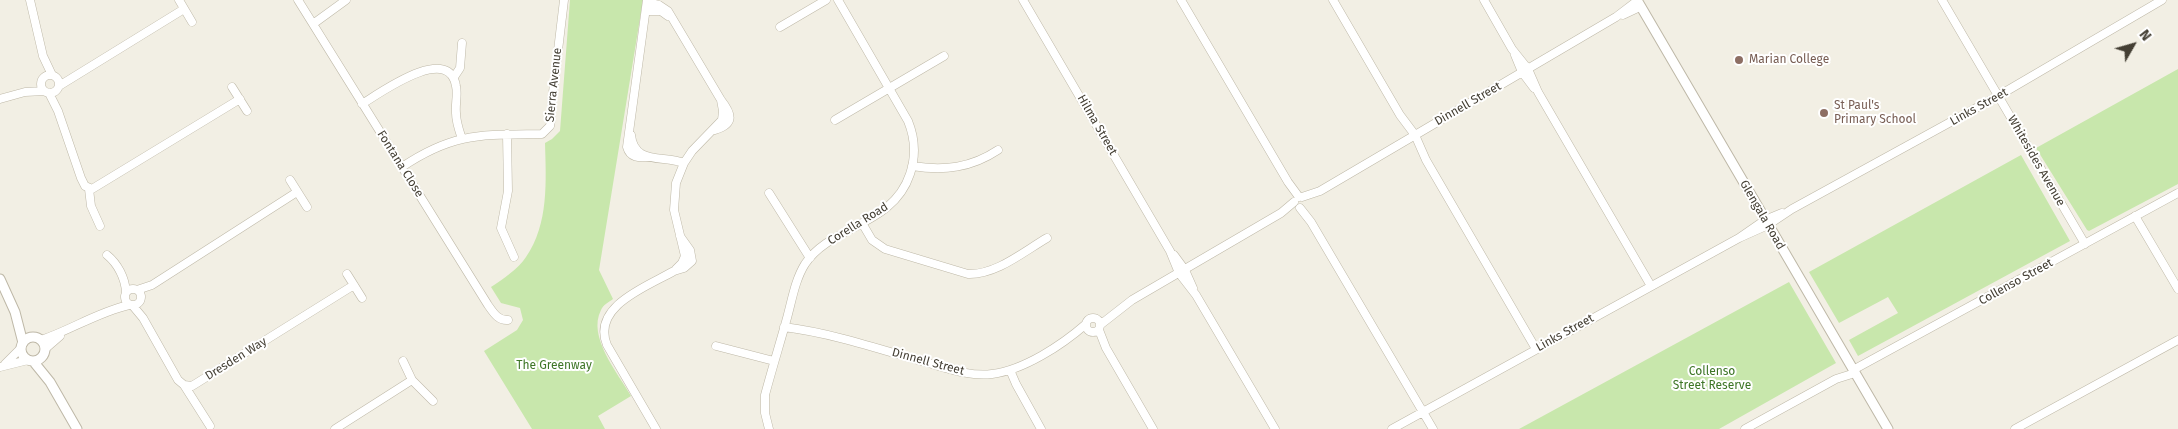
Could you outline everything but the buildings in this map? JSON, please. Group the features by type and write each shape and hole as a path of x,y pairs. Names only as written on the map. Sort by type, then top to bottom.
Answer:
{"street":[{"path":"30,0 58,111 81,178 85,186 89,188 95,188 103,184 240,99"},
{"path":"179,0 192,22"},
{"name":"Fontana Close","path":"298,0 488,305 496,316 503,320 508,320"},
{"path":"313,24 346,0"},
{"path":"780,27 826,0"},
{"name":"Corella Road","path":"769,429 764,401 800,274 810,258 823,247 886,208 898,196 906,183 912,166 914,149 910,126 838,0"},
{"name":"Hilma Street","path":"1023,0 1275,429"},
{"path":"1181,0 1433,429"},
{"path":"1333,0 1536,349"},
{"path":"1484,0 1651,286"},
{"name":"Whitesides Avenue","path":"1942,0 2084,244"},
{"name":"Links Street","path":"1392,429 1998,96 2162,0"},
{"path":"656,429 607,344 603,329 606,319 614,308 674,271 682,264 685,256 675,219 674,201 682,167 696,145 714,130 725,126 730,117 727,108 720,100 674,20 664,8 647,1 630,131 633,147 638,152 649,157 662,159 682,167"},
{"name":"Sierra Avenue","path":"402,167 430,149 462,139 484,134 542,134 550,126 562,2"},
{"name":"Dinnell Street","path":"785,323 963,372 991,374 1010,370 1070,338 1096,327 1115,312 1638,3"},
{"name":"Glengala Road","path":"1638,3 1888,429"},
{"path":"0,99 25,92 52,90 76,74 101,62 184,9"},
{"path":"646,11 661,12 674,20"},
{"path":"454,78 460,68 462,43"},
{"path":"835,120 944,56"},
{"path":"362,104 413,73 442,69 454,78 457,88 456,122 462,139"},
{"path":"25,92 49,78 76,74"},
{"path":"49,78 52,90"},
{"path":"232,87 247,111"},
{"path":"507,134 508,191 501,228 514,258"},
{"path":"912,166 936,169 958,167 978,161 998,150"},
{"path":"290,180 307,207"},
{"path":"89,188 90,201 100,226"},
{"path":"2,366 28,338 37,338 63,332 133,297 298,192"},
{"path":"769,193 810,258"},
{"name":"Collenso Street","path":"1745,429 2178,193"},
{"path":"2135,216 2178,289"},
{"path":"862,223 872,240 884,250 968,274 982,274 994,270 1047,238"},
{"path":"107,255 114,261 178,380 184,385 210,426"},
{"path":"347,274 362,298"},
{"path":"0,279 15,312 22,345 22,355 30,360 50,382 77,429"},
{"name":"Dresden Way","path":"184,385 192,386 202,381 354,285"},
{"path":"15,312 37,338 44,352 50,382"},
{"name":"Dinnell Street","path":"1070,338 1091,318 1096,327"},
{"path":"1086,324 1096,327 1106,348 1153,429"},
{"path":"2,366 30,360 44,352 63,332"},
{"path":"2015,429 2178,340"},
{"path":"716,346 774,361"},
{"path":"402,361 412,380 433,402"},
{"path":"1010,370 1041,429"},
{"path":"334,429 412,380"}],"green space":[{"name":"The Greenway","path":"570,0 643,0 599,270 613,299 601,310 598,332 612,366 631,396 598,416 605,429 532,429 484,351 517,330 523,320 520,308 501,303 491,287 519,266 526,257 539,231 544,202 545,143 560,131"},
{"path":"2178,69 2178,184 2089,231 2087,230 2036,148"},
{"path":"2021,155 2070,241 1858,356 1849,340 1898,313 1888,297 1839,323 1809,272"},
{"name":"Collenso Street Reserve","path":"1789,282 1836,363 1719,429 1519,429"}],"place":[{"name":"Marian College","path":"1739,60"},
{"name":"St Paul's Primary School","path":"1824,113"}]}
